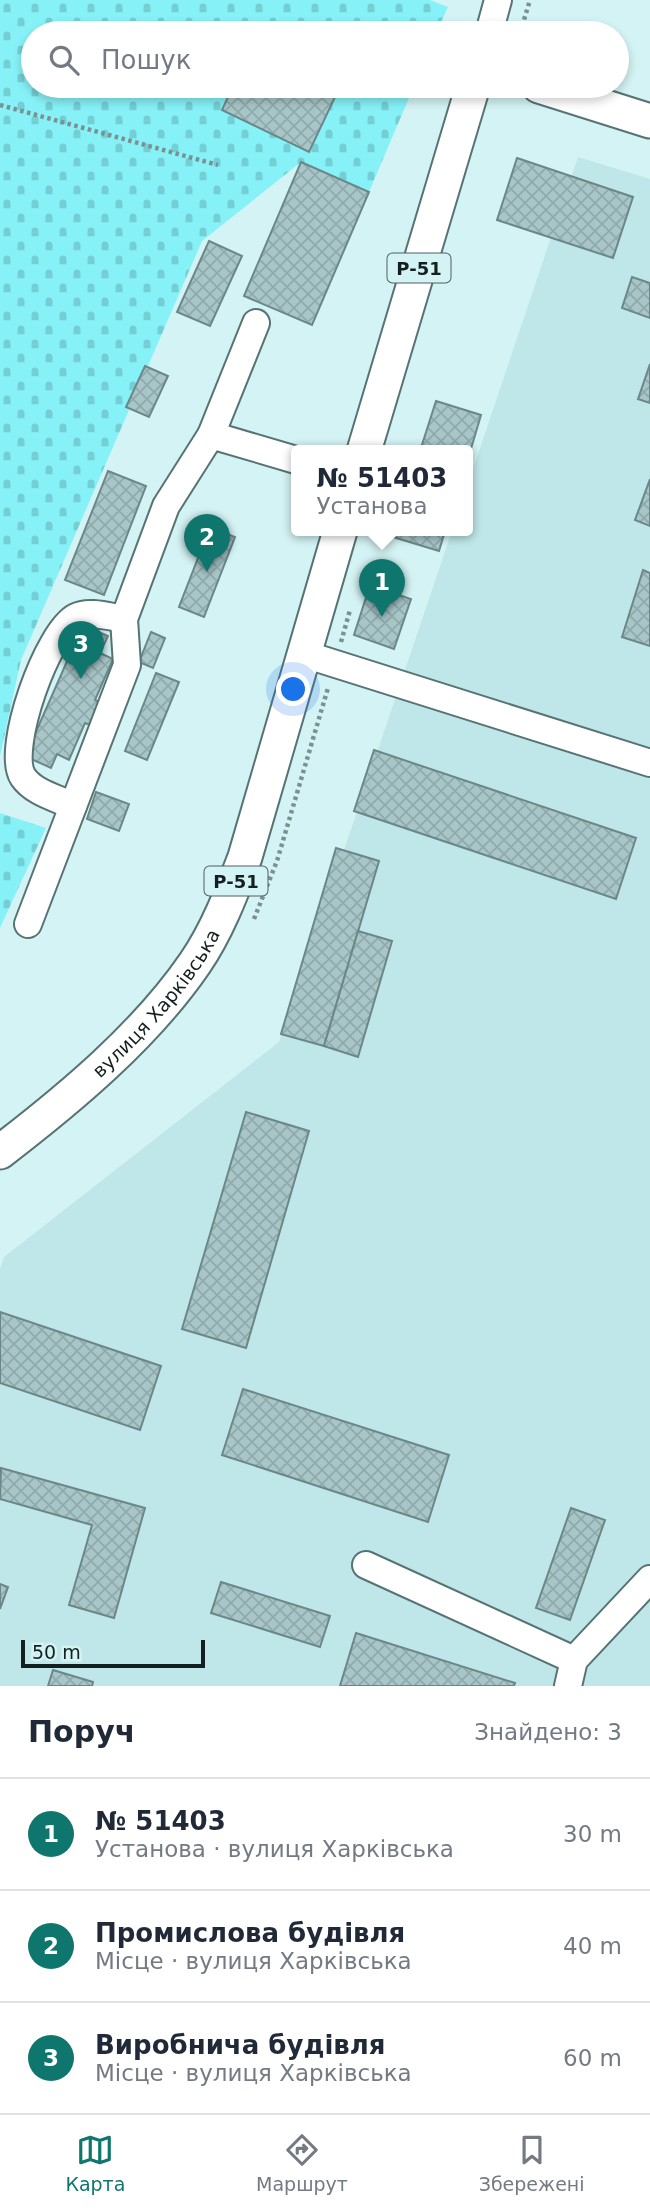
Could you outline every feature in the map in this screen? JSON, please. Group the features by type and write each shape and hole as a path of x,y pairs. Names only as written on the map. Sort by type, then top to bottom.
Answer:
{"main road":[{"name":"Р-51","path":"367,445 469,98"},
{"path":"577,98 650,121"},
{"name":"вулиця Харківська","path":"0,1152 111,1058 151,1018 196,962 230,898 244,858 339,536"}],"street":[{"path":"492,21 498,0"},
{"path":"28,924 127,665 124,619 166,506 211,435 257,323"},
{"path":"211,435 291,459"},
{"path":"73,806 34,788 18,768 18,746 24,713 51,648 65,626 76,617 87,614 124,619"},
{"path":"304,654 650,763"},
{"path":"366,1566 575,1660"},
{"path":"568,1686 575,1660 650,1579"}],"path":[{"path":"524,21 530,0"},
{"path":"0,105 218,165"}],"shaded area":[{"path":"578,157 650,179 650,1686 0,1686 0,1269 4,1257 279,1042 450,536 473,536 473,469"}],"green space":[{"path":"0,0 430,0 448,7 442,21 21,21 21,98 409,98 369,192 301,162 202,241 21,660 0,756"},
{"path":"0,813 46,828 0,928"}],"building":[{"path":"228,98 335,98 309,152 222,110"},
{"path":"517,158 633,197 613,258 497,220"},
{"path":"301,162 369,192 312,325 244,296"},
{"path":"209,241 242,256 210,326 177,312"},
{"path":"632,277 650,283 650,318 622,308"},
{"path":"650,364 650,403 638,399"},
{"path":"145,366 168,376 149,417 126,407"},
{"path":"436,401 481,415 472,445 422,445"},
{"path":"108,471 146,486 104,595 65,580"},
{"path":"650,479 650,526 635,520"},
{"path":"210,527 235,537 204,617 179,607"},
{"path":"393,536 444,536 439,551"},
{"path":"643,570 650,573 650,646 622,637"},
{"path":"370,585 411,599 394,649 354,635"},
{"path":"83,625 108,636 100,653 113,659 95,700 100,702 90,725 85,723 69,760 57,754 51,768 29,758 34,744 31,743"},
{"path":"151,632 165,638 153,668 139,662"},
{"path":"156,673 179,682 147,760 125,751"},
{"path":"374,750 636,838 616,899 354,811"},
{"path":"96,792 129,804 119,831 87,819"},
{"path":"336,848 379,861 324,1046 281,1034"},
{"path":"358,931 392,941 358,1057 324,1046"},
{"path":"246,1112 309,1131 246,1348 182,1329"},
{"path":"0,1312 161,1366 140,1430 0,1383"},
{"path":"243,1389 449,1455 428,1522 222,1455"},
{"path":"1,1468 145,1508 114,1618 69,1605 92,1525 0,1499"},
{"path":"571,1508 605,1520 570,1620 536,1608"},
{"path":"221,1582 330,1616 320,1647 211,1613"},
{"path":"0,1584 8,1587 0,1609"},
{"path":"356,1633 515,1683 514,1686 340,1686"},
{"path":"53,1670 93,1682 92,1686 48,1686"}],"place":[{"name":"Промислова будівля","path":"207,572"},
{"name":"№ 51403","path":"382,617"},
{"name":"Виробнича будівля","path":"81,679"}]}
